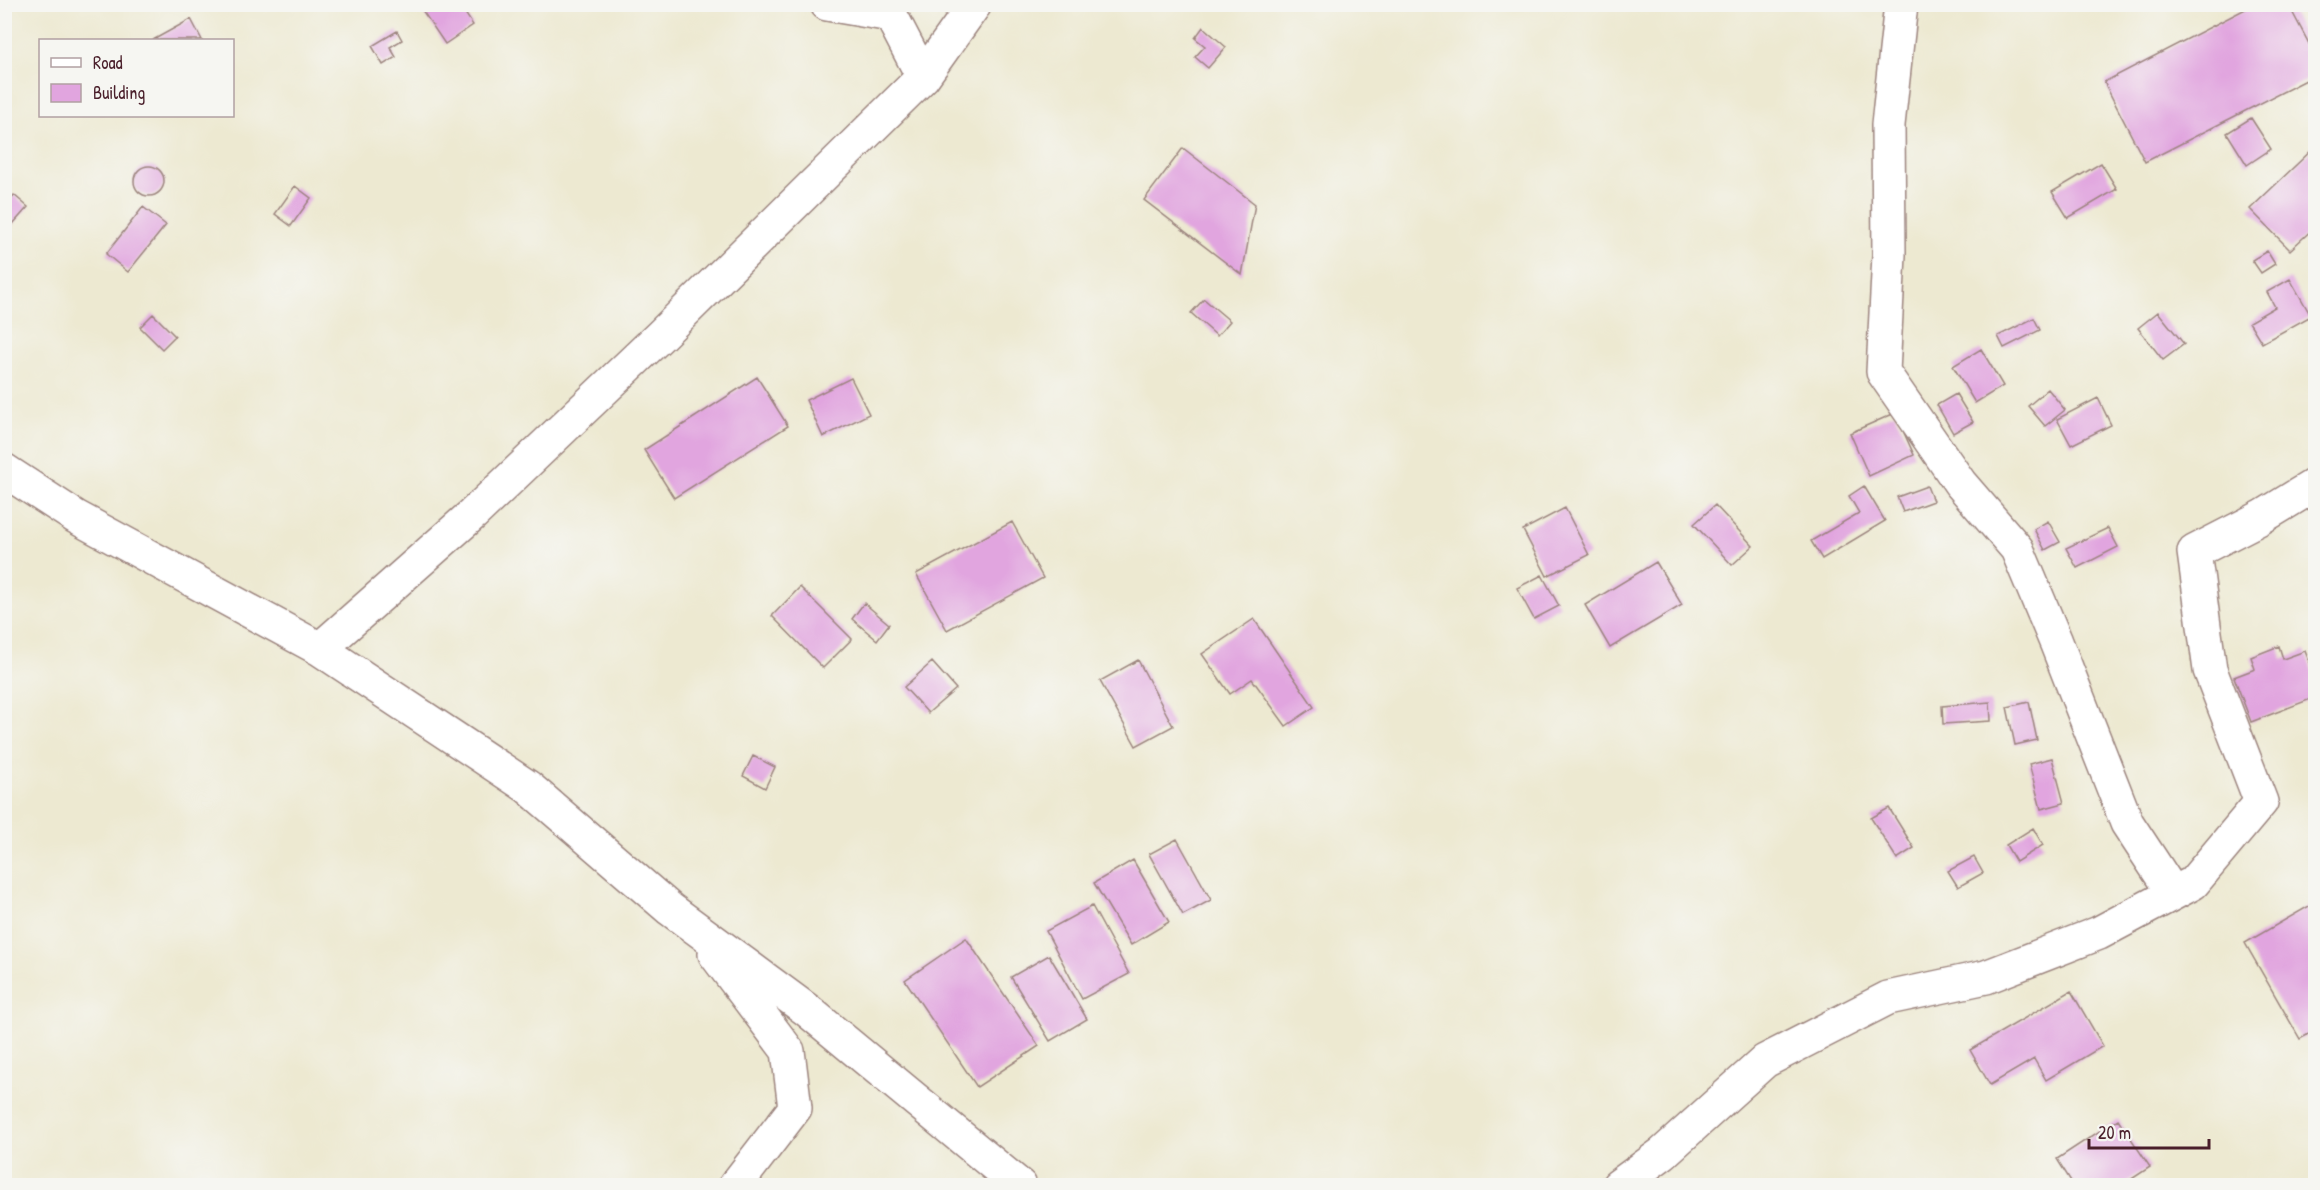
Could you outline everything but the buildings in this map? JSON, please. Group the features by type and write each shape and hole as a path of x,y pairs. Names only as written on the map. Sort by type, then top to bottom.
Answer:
{"street":[{"path":"827,4 888,10 923,77"},
{"path":"320,649 482,506 660,336 923,77 975,4"},
{"path":"1901,4 1888,125 1889,255 1883,372 1960,483 2017,549 2127,823 2173,893"},
{"path":"4,470 76,517 320,649 528,788 670,909 807,1010 1020,1185"},
{"path":"1618,1185 1663,1153 1765,1061 1888,998 1986,977 2098,933 2193,883 2261,802 2210,670 2194,552 2262,517 2316,484"},
{"path":"697,929 743,994 788,1051 795,1108 735,1185"}]}
